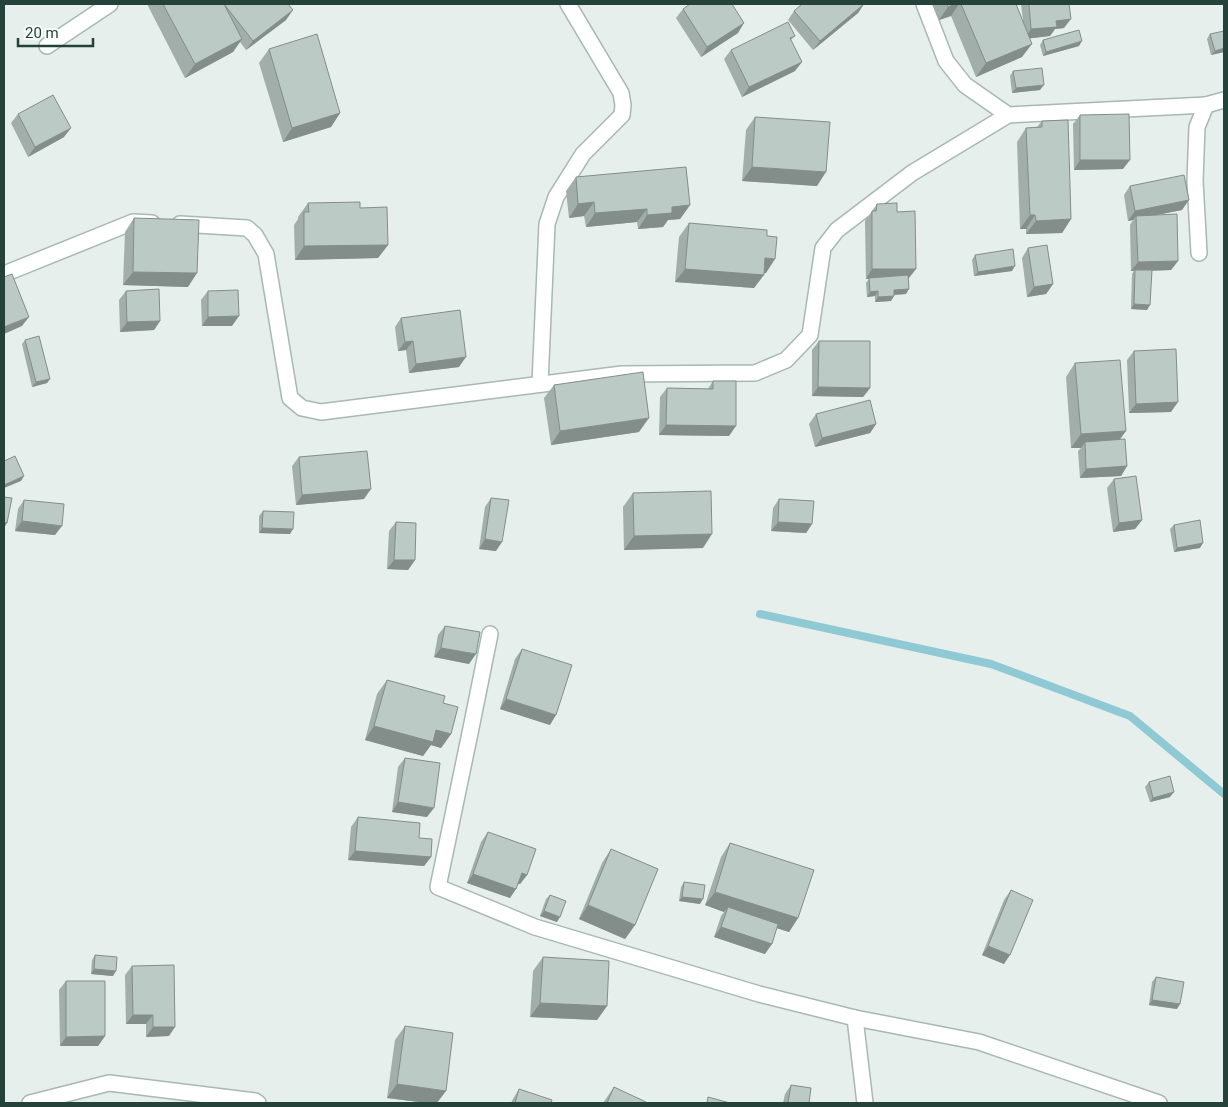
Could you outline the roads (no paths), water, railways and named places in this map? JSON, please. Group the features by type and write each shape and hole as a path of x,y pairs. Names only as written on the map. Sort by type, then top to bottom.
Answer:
{"street":[{"path":"47,46 110,4"},
{"path":"540,384 547,224 556,197 583,154 622,115 623,105 621,94 568,4"},
{"path":"924,4 946,61 965,85 1008,114"},
{"path":"4,274 132,222 247,228 255,235 266,254 290,398 302,408 321,412 622,374 755,373 786,360 810,335 823,248 837,230 912,173 1008,114 1206,104 1224,100"},
{"path":"1199,253 1195,181 1197,126 1206,104"},
{"path":"490,634 438,887 535,926 759,994 855,1018 979,1042 1159,1103"},
{"path":"855,1018 864,1103"},
{"path":"30,1103 109,1082 255,1101 258,1103"}],"waterway":[{"path":"760,614 991,664 1130,716 1224,794"}]}
